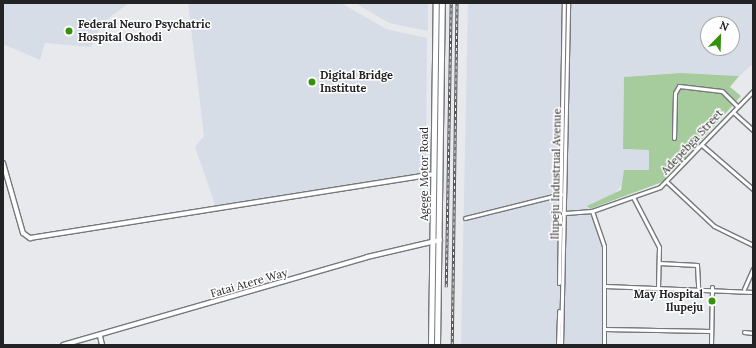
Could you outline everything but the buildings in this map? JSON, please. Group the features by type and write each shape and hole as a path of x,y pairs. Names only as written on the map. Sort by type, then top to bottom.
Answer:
{"highway":[{"name":"Agege Motor Road","path":"431,345 436,3"},
{"name":"Agege Motor Road","path":"437,345 440,240 442,3"}],"street":[{"name":"Ilupeju Industrual Avenue","path":"559,345 564,3"},
{"name":"Ilupeju Industrual Avenue","path":"559,345 565,213 568,3"},
{"path":"674,138 675,93 679,86 718,90 738,106"},
{"name":"Adepebga Street","path":"565,213 592,211 633,197 667,182 703,146 753,91"},
{"path":"733,112 753,130"},
{"path":"703,146 753,188"},
{"path":"3,163 23,233 30,238 433,174"},
{"path":"667,182 714,226 753,246"},
{"path":"465,218 561,194"},
{"path":"633,197 657,241 660,263 658,287"},
{"path":"592,211 604,246 604,345"},
{"name":"Fatai Atere Way","path":"63,345 100,336 432,240 440,240"},
{"path":"660,263 697,265 698,287"},
{"path":"744,289 753,269"},
{"path":"605,286 712,287 744,289 753,292"},
{"path":"711,345 712,287"},
{"path":"604,329 711,331"},
{"path":"744,332 753,332"},
{"path":"100,336 102,345"}],"shaded area":[{"path":"3,3 129,3 102,23 91,47 45,43 40,60 3,44"},
{"name":"Digital Bridge Institute","path":"188,3 341,3 386,29 427,38 426,172 216,207 195,147 204,136"},
{"path":"355,3 428,3 428,31 389,23"},
{"path":"468,3 753,3 753,64 739,76 681,73 624,77 623,149 649,150 649,170 624,182 612,197 587,206 604,248 603,345 461,345"}],"green space":[{"path":"681,73 739,76 730,87 741,96 665,181 590,209 587,206 621,190 624,170 649,170 649,150 623,149 624,77"}],"railway":[{"path":"446,287 451,3"},
{"path":"452,345 457,3"}],"place":[{"name":"Federal Neuro Psychatric Hospital Oshodi","path":"69,31"},
{"name":"Digital Bridge Institute","path":"312,82"},
{"name":"May Hospital Ilupeju","path":"712,301"}]}
